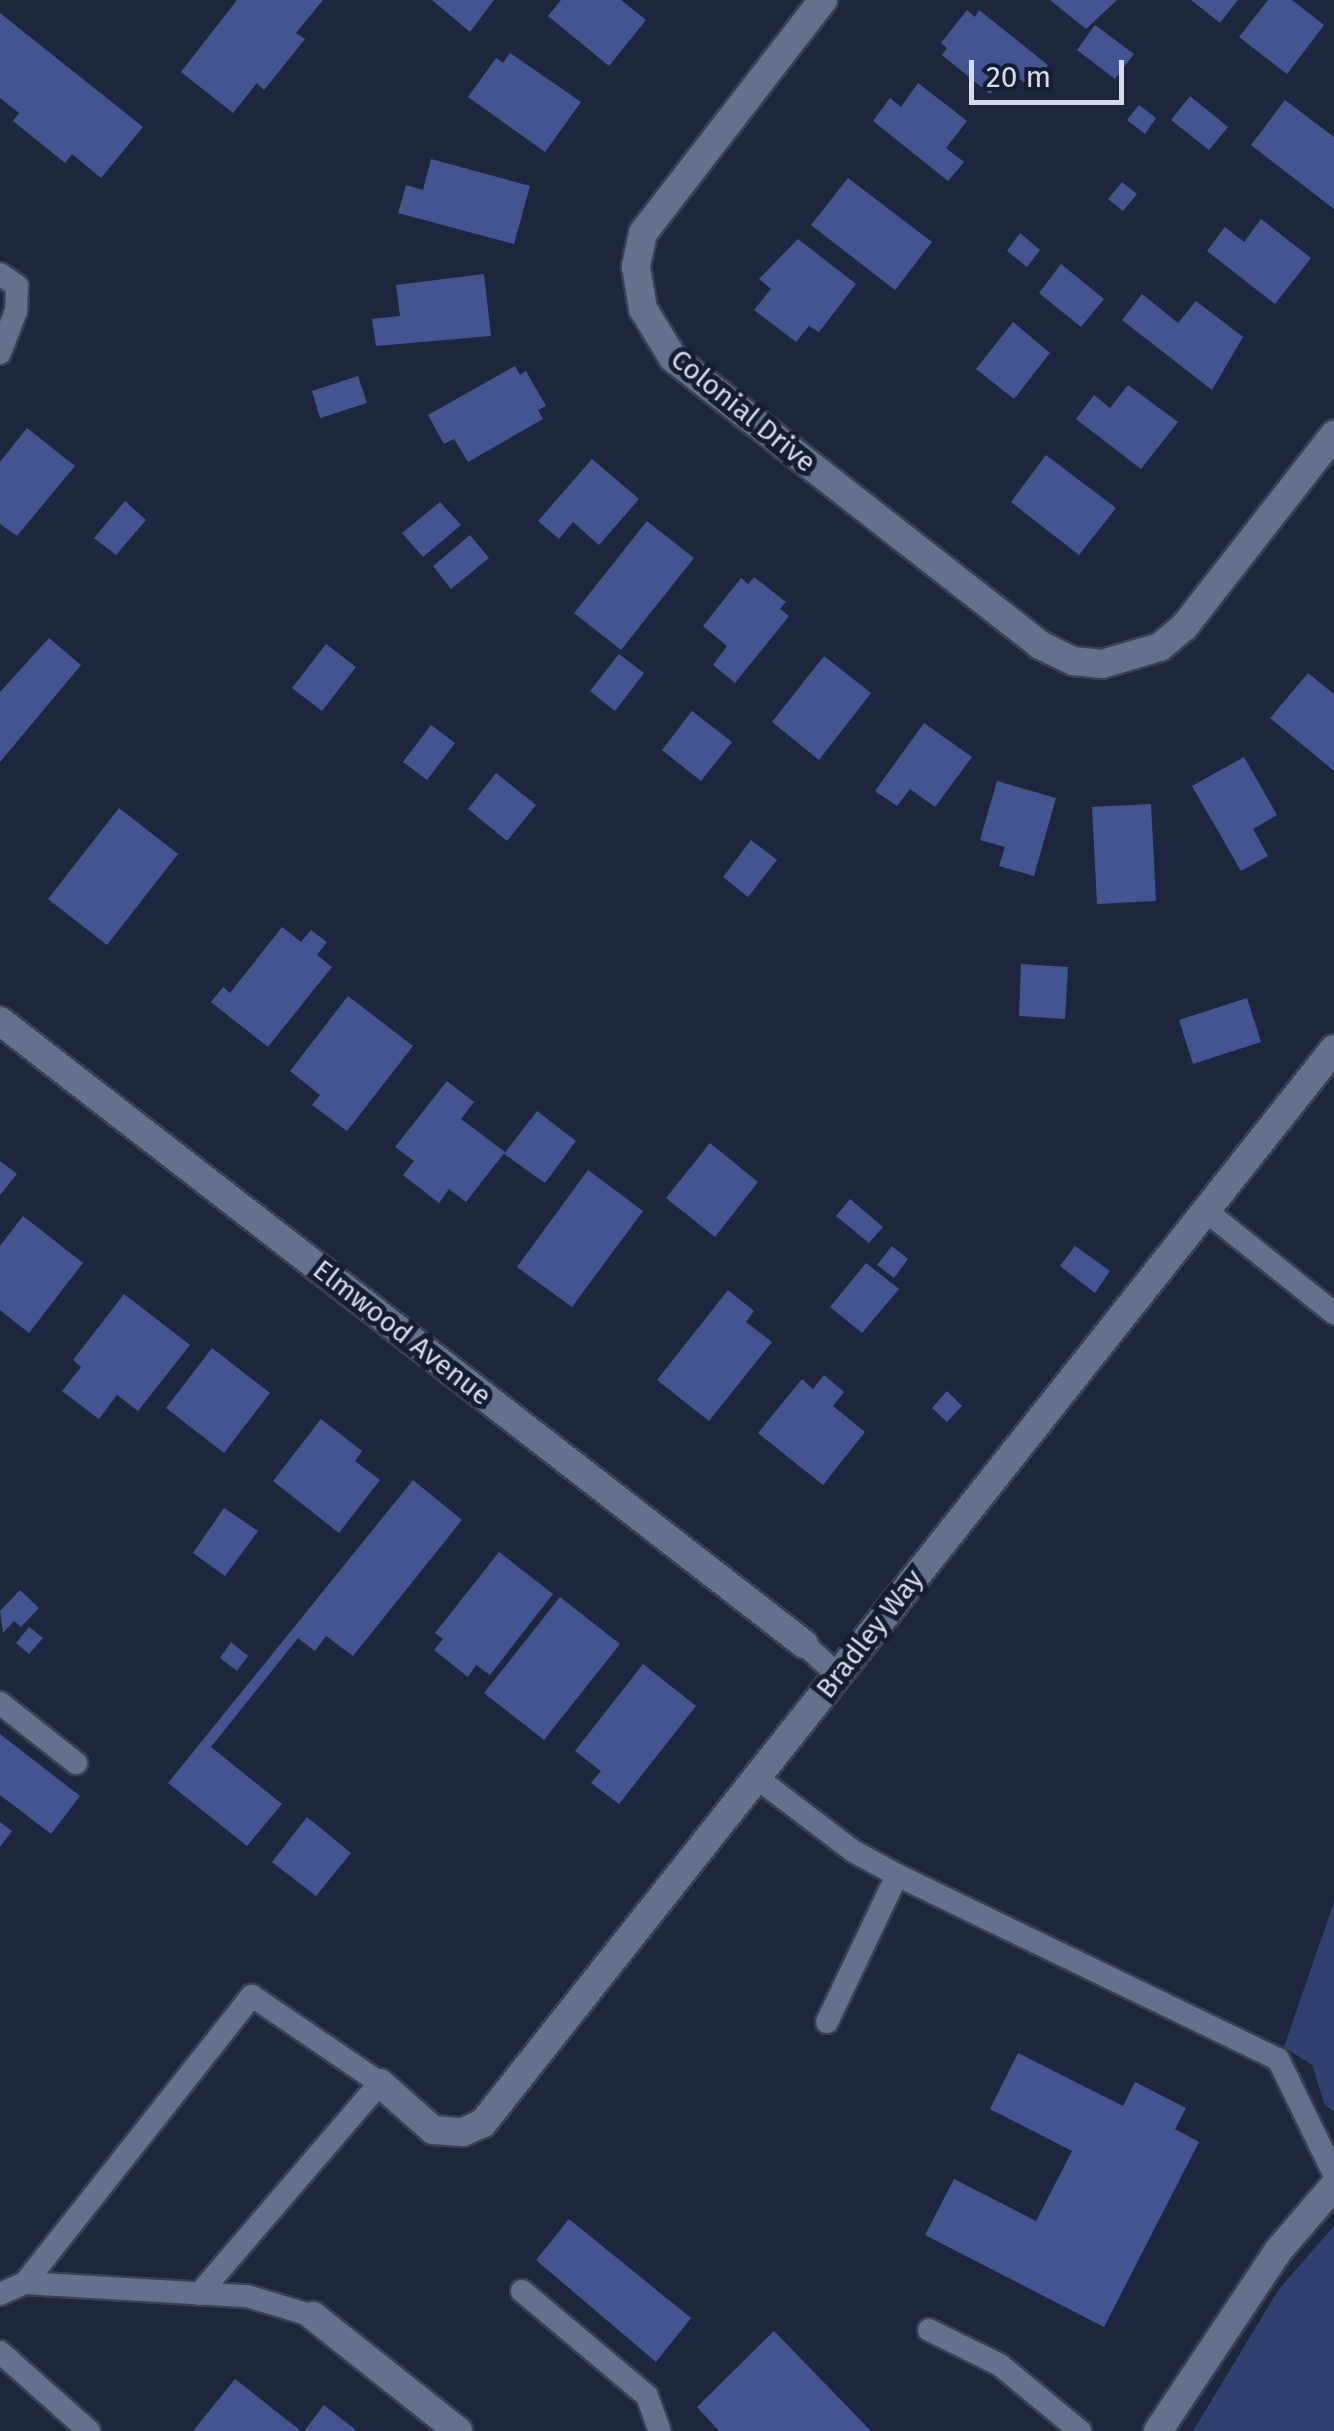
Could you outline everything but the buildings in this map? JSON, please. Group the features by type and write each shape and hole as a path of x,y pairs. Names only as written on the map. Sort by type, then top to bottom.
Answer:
{"street":[{"name":"Colonial Drive","path":"823,0 643,233 636,267 643,308 672,358 1057,654 1102,664 1160,647 1184,627 1334,435"},
{"name":"Elmwood Avenue","path":"0,1021 804,1644"},
{"name":"Bradley Way","path":"380,2083 433,2130 462,2132 483,2123 1334,1050"},
{"path":"1158,2431 1278,2251 1334,2186"},
{"path":"313,2316 458,2431"}],"lane":[{"path":"0,274 17,286 16,311 0,353"},
{"path":"1206,1211 1334,1313"},
{"path":"804,1644 838,1675"},
{"path":"0,1703 76,1763"},
{"path":"756,1778 854,1851 1278,2059 1334,2174"},
{"path":"827,2022 897,1874"},
{"path":"0,2294 24,2283 252,1996 380,2083 199,2294"},
{"path":"24,2283 280,2301 313,2316"},
{"path":"522,2292 647,2396 660,2431"},
{"path":"929,2330 1000,2365 1080,2431"},
{"path":"0,2352 89,2431"}],"shaded area":[{"path":"1334,1902 1334,2112 1325,2105 1312,2065 1284,2047"},
{"path":"1334,2226 1334,2431 1193,2431 1279,2289"}]}
